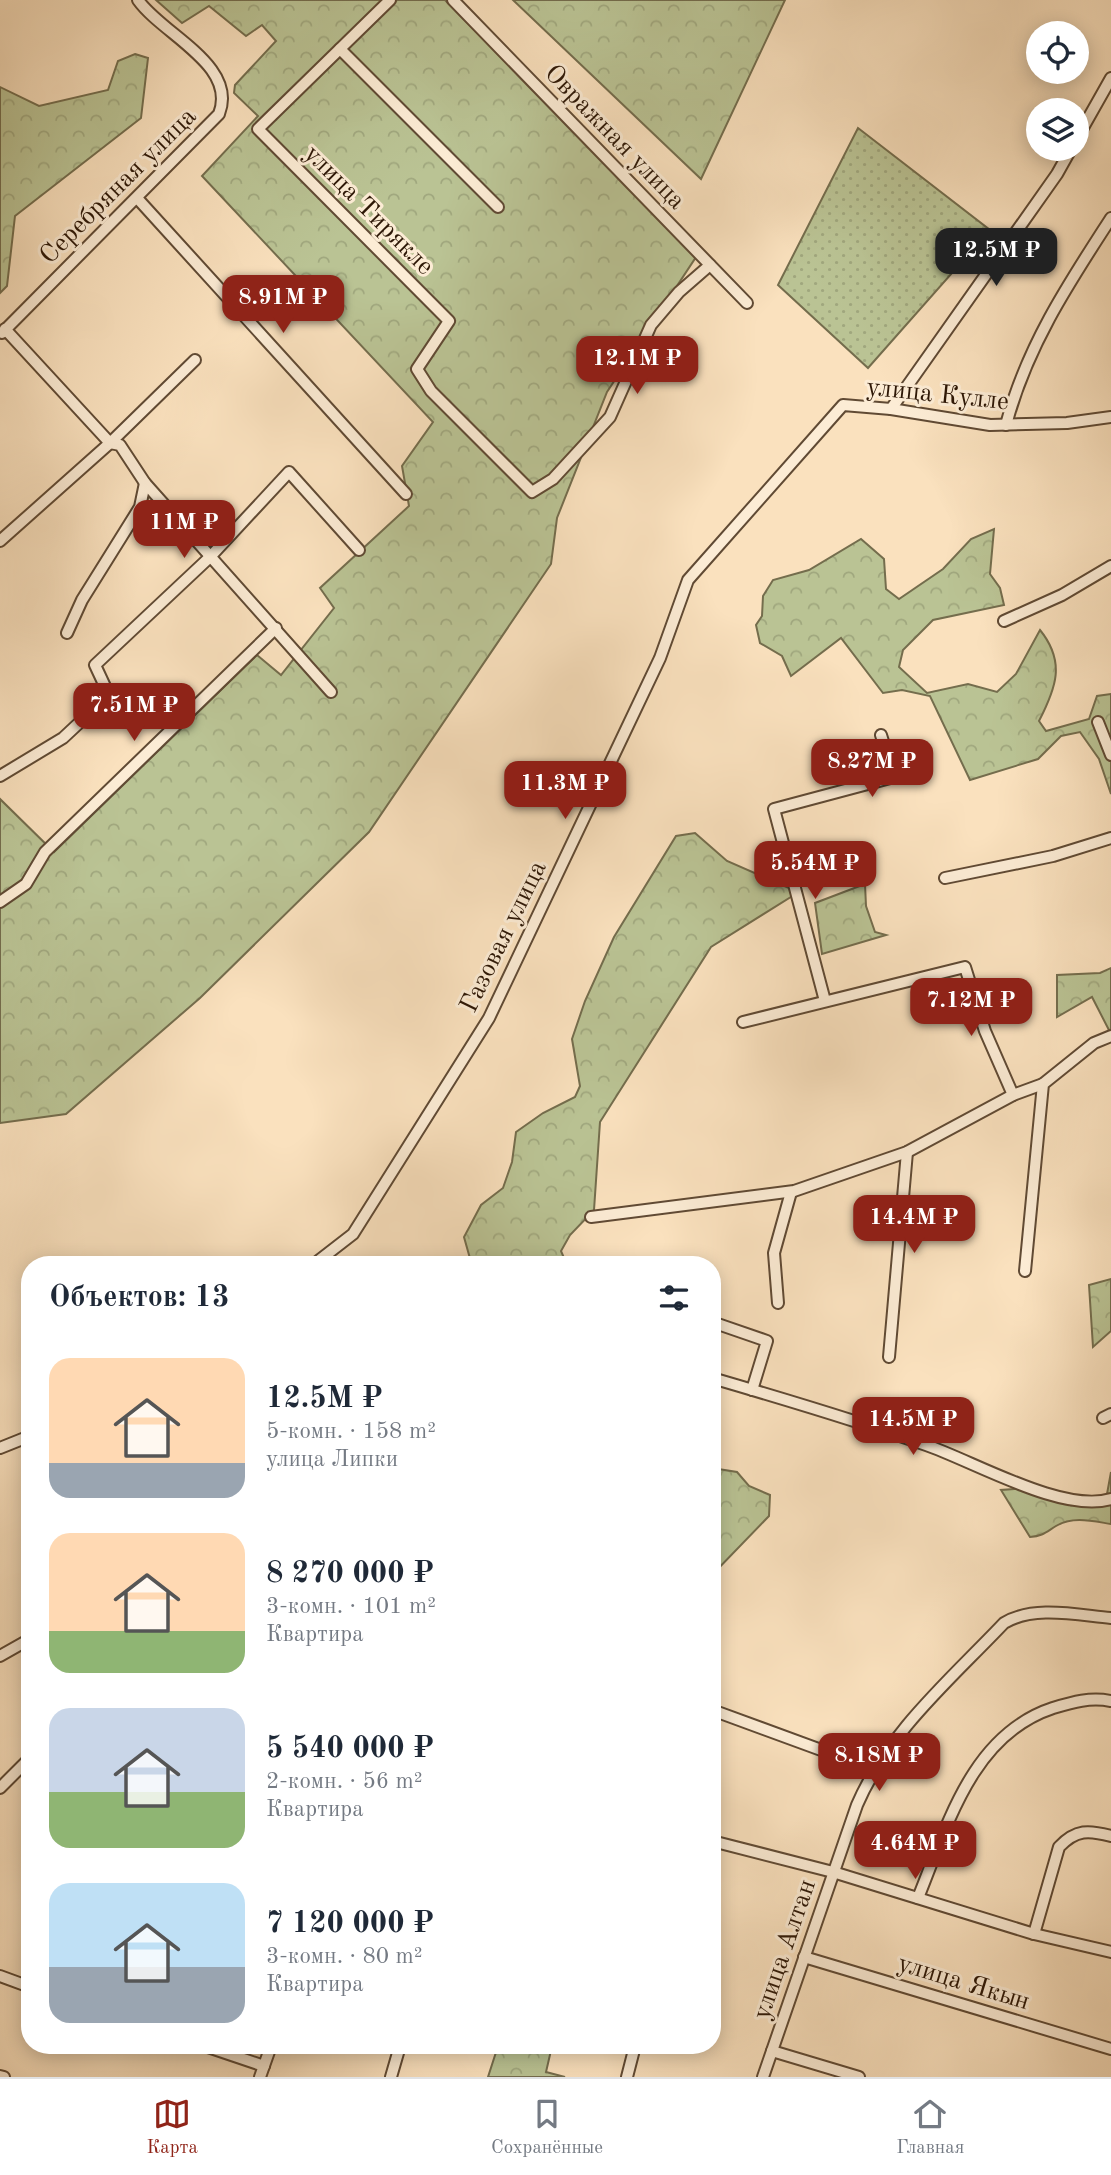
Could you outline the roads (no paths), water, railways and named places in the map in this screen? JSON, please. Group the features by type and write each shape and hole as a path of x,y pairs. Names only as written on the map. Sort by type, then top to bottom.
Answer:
{"street":[{"name":"Серебряная улица","path":"3,332 219,114 224,94 218,75 138,0"},
{"path":"390,0 340,49 498,207"},
{"name":"Овражная улица","path":"453,0 747,303"},
{"name":"улица Тирякле","path":"340,49 258,129 449,321 416,369 431,391 532,492 553,479 610,417 652,325 679,292 710,265"},
{"path":"1089,117 1111,78"},
{"path":"891,409 1064,161"},
{"path":"137,198 406,494"},
{"path":"1006,425 1016,384 1055,303 1111,218"},
{"path":"3,332 110,443 120,445 145,483 331,692"},
{"path":"0,541 110,443 195,360"},
{"name":"улица Кулле","path":"843,405 891,409 990,425 1067,423 1111,417"},
{"name":"Газовая улица","path":"325,1256 353,1234 489,1018 660,658 688,580 843,405"},
{"path":"0,776 63,738 109,695 95,665 210,557 289,472 359,550"},
{"path":"67,633 82,600 141,507 145,483"},
{"path":"1004,621 1062,595 1111,566"},
{"path":"0,902 26,884 44,852 276,628"},
{"path":"1098,722 1111,755"},
{"path":"825,1001 774,809 894,777 881,735"},
{"path":"945,878 1053,856 1111,838"},
{"path":"743,1022 965,967 985,1031 1013,1095"},
{"path":"591,1217 791,1192 907,1152 1013,1095 1044,1084 1094,1043 1111,1036"},
{"path":"1025,1270 1044,1084"},
{"path":"889,1357 907,1152"},
{"path":"778,1303 774,1253 791,1192"},
{"path":"721,1325 766,1341 752,1390"},
{"path":"721,1381 928,1446 1012,1483 1094,1504 1111,1499"},
{"path":"0,1448 21,1440"},
{"name":"улица Алтан","path":"763,2077 873,1769 895,1737 1004,1623 1017,1615 1058,1613 1111,1618"},
{"path":"0,1656 21,1644"},
{"path":"918,1898 957,1801 979,1763 1004,1737 1027,1721 1060,1706 1096,1698 1111,1701"},
{"path":"721,1713 873,1769"},
{"path":"0,1788 21,1767"},
{"path":"1034,1934 1059,1847 1067,1838 1087,1830 1111,1836"},
{"path":"721,1843 834,1872 1034,1934 1111,1952"},
{"name":"улица Якын","path":"804,1957 1111,2049"},
{"path":"0,1976 21,1983"},
{"path":"772,2051 859,2077"},
{"path":"229,2054 264,2066"},
{"path":"260,2077 268,2054"},
{"path":"391,2077 398,2054"},
{"path":"627,2077 633,2054"}]}
